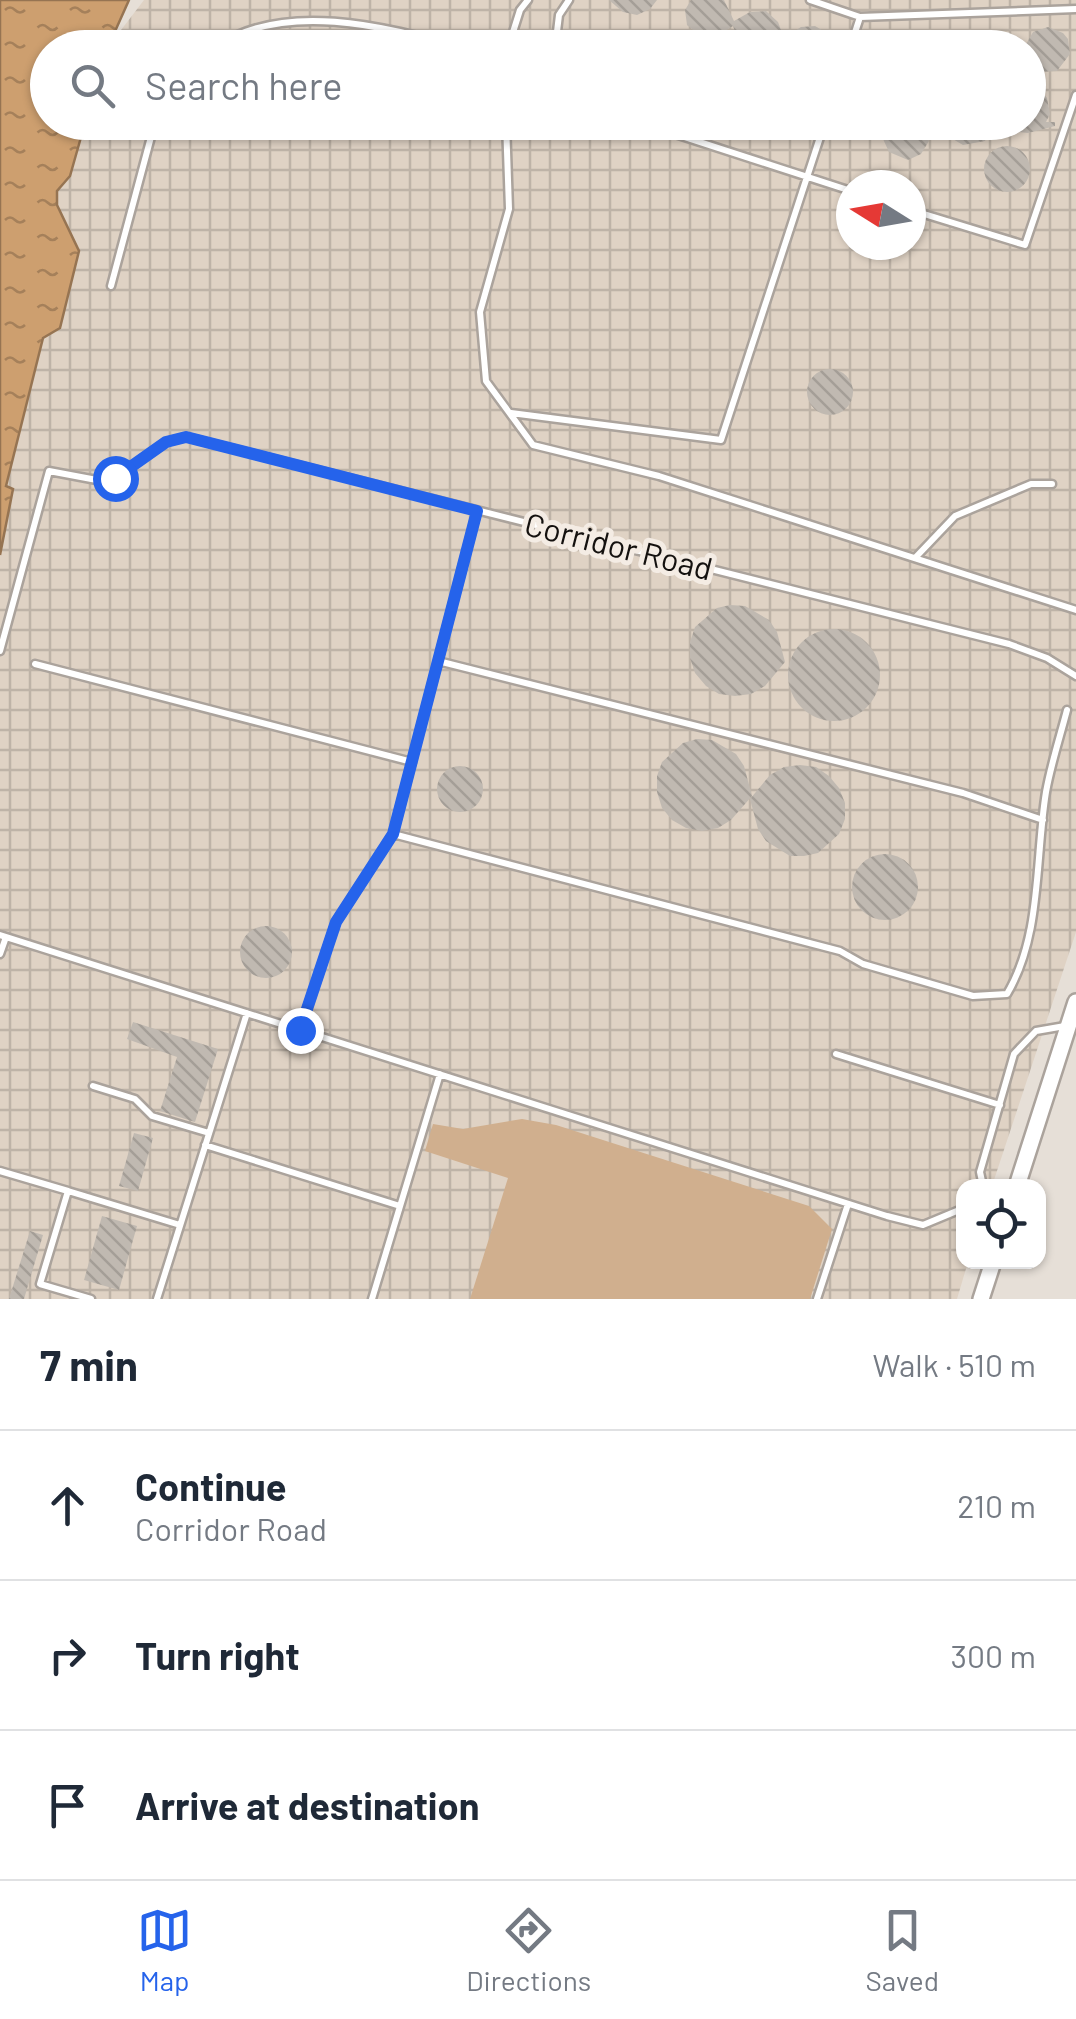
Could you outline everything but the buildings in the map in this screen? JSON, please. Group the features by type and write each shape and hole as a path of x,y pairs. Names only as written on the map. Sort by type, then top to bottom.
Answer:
{"street":[{"path":"1019,1179 1076,1002"},
{"path":"981,1299 991,1269"}],"lane":[{"path":"514,30 528,0"},
{"path":"558,30 559,14 569,0"},
{"path":"810,0 860,16 1076,9"},
{"path":"239,30 273,16 310,11 340,14 397,30"},
{"path":"856,30 860,16"},
{"path":"926,215 1024,245 1076,95"},
{"path":"111,286 151,140"},
{"path":"506,140 508,210 480,312 486,381 533,445 659,476 1076,610"},
{"path":"694,140 836,186"},
{"path":"510,413 721,440 820,140"},
{"name":"Corridor Road","path":"0,651 49,470 102,481 115,478 166,442 186,437 1009,644 1047,658 1076,676"},
{"path":"914,558 955,516 1031,484 1052,484"},
{"path":"300,1030 336,922 393,834 477,511"},
{"path":"438,661 963,793 1043,820"},
{"path":"35,664 412,762"},
{"path":"393,834 840,950 863,964 973,996 1006,994 1022,969 1036,888 1046,791 1068,710"},
{"path":"0,954 3,936 922,1225 956,1211"},
{"path":"157,1299 247,1013"},
{"path":"981,1179 1014,1054 1036,1031 1068,1025"},
{"path":"836,1054 1000,1105"},
{"path":"372,1299 440,1074"},
{"path":"94,1086 135,1099 152,1116 209,1133"},
{"path":"205,1145 400,1206"},
{"path":"0,1171 180,1225"},
{"path":"68,1191 40,1284 92,1299"},
{"path":"818,1299 848,1204"}],"shaded area":[{"path":"144,0 1076,0 1076,932 994,1179 956,1179 956,1269 966,1269 957,1299 0,1299 0,555 12,490 6,486 43,338 60,328 79,251 57,205 57,190 70,176 80,140 1046,140 1046,30 121,30"},
{"path":"522,1119 556,1125 809,1206 832,1229 810,1299 470,1299 508,1178 425,1151 433,1124 463,1129"}],"water":[{"path":"0,0 129,0 116,30 30,30 30,140 80,140 70,176 57,191 57,205 79,251 60,328 43,338 6,486 13,489 0,555"}],"route":[{"path":"115,478 166,442 186,437 477,511 393,834 336,922 300,1030"}]}
